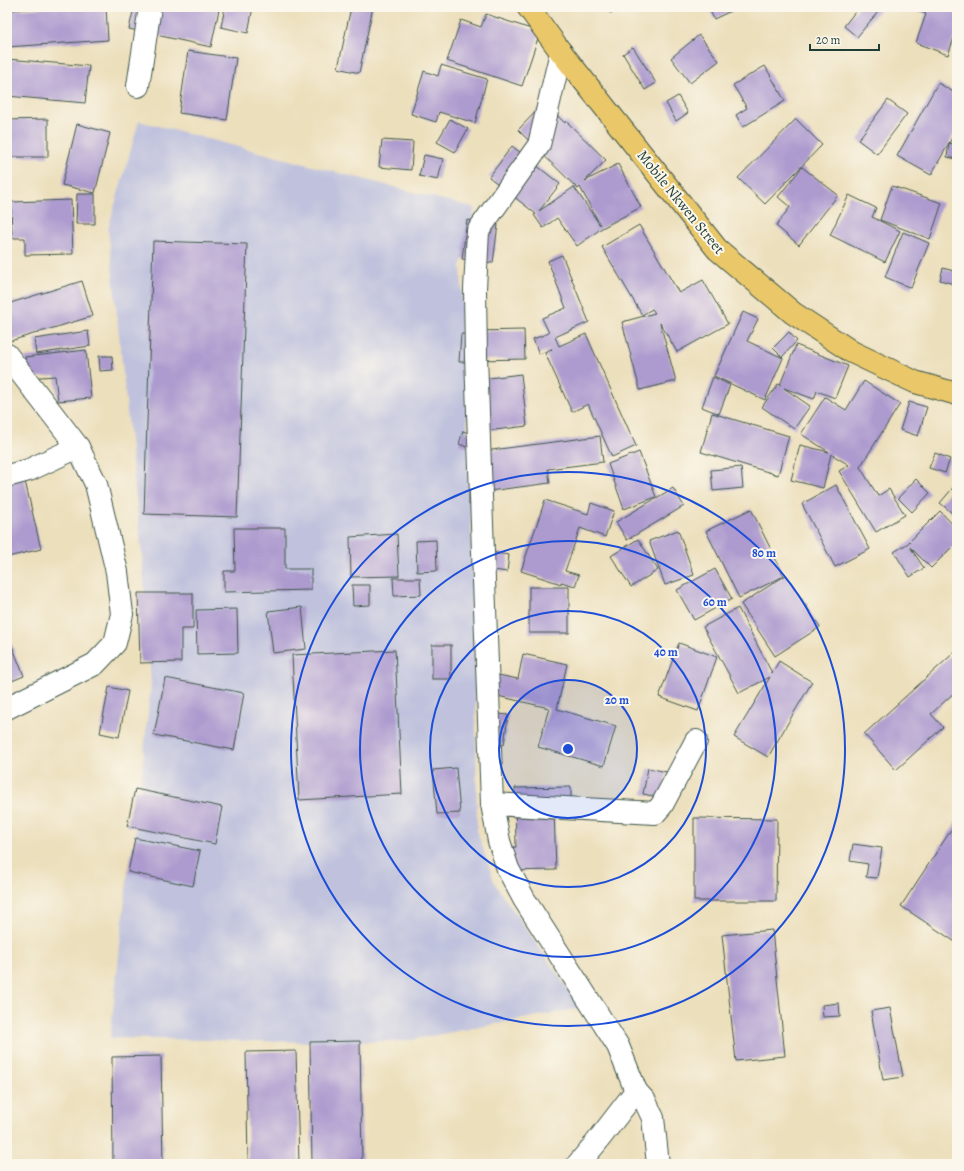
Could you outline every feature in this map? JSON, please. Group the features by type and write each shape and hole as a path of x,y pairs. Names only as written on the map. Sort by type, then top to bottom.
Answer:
{"highway":[{"name":"Mobile Nkwen Street","path":"528,7 561,52 717,249 793,313 852,352 915,382 957,394"}],"street":[{"path":"138,86 150,7"},
{"path":"561,52 539,145 478,231 475,289 476,349 492,804 499,842 508,869 524,898 618,1046 636,1091 645,1101 653,1118 658,1164"},
{"path":"7,355 78,447 96,484 117,572 122,614 115,643 95,664 7,708"},
{"path":"7,476 29,470 78,447"},
{"path":"492,804 655,813 662,805 696,741"},
{"path":"578,1164 636,1091"}],"shaded area":[{"path":"139,121 475,208 461,266 475,626 477,831 495,884 581,1008 404,1041 310,1042 110,1038 128,872 135,838 151,683 142,555 108,229"}],"building":[{"path":"63,7 106,7 108,40 7,47 7,10"},
{"path":"134,7 204,7 219,10 211,47 129,29"},
{"path":"225,7 253,7 248,33 221,27"},
{"path":"351,7 373,7 359,73 338,68"},
{"path":"607,7 626,7 610,13"},
{"path":"708,7 734,7 735,9 714,19"},
{"path":"859,7 882,7 857,37 844,26"},
{"path":"908,7 957,7 957,29 948,55 916,43 926,14"},
{"path":"486,14 540,32 522,86 447,61 461,20 481,27"},
{"path":"699,35 719,61 690,83 671,58"},
{"path":"633,47 656,83 645,90 623,54"},
{"path":"188,51 236,58 227,120 179,113"},
{"path":"7,59 89,66 85,103 7,96"},
{"path":"441,65 487,79 475,123 439,112 436,122 411,114 424,71 438,76"},
{"path":"765,66 785,101 743,127 736,115 747,108 733,85"},
{"path":"938,83 957,94 957,129 931,175 897,156"},
{"path":"678,96 688,113 676,121 666,103"},
{"path":"888,100 907,114 877,154 858,140"},
{"path":"544,103 565,123 566,121 606,160 585,181 618,164 641,207 602,228 577,246 557,218 543,228 534,215 536,214 489,177 512,146 560,184 539,211 574,187 600,225 580,187 578,189 518,130"},
{"path":"48,119 48,157 7,157 7,120"},
{"path":"450,119 468,129 455,152 437,142"},
{"path":"796,119 822,145 765,204 738,178"},
{"path":"77,124 110,133 95,193 62,185"},
{"path":"382,140 413,142 411,170 379,167"},
{"path":"949,143 957,145 957,159 947,157"},
{"path":"424,155 443,159 438,180 419,176"},
{"path":"802,167 838,195 799,245 776,226 790,207 778,197"},
{"path":"892,186 942,203 930,239 880,220"},
{"path":"77,194 95,194 95,224 76,224"},
{"path":"849,195 876,208 872,217 900,231 885,262 830,235"},
{"path":"71,200 73,254 25,255 25,238 12,238 11,202"},
{"path":"467,220 498,224 493,263 462,259"},
{"path":"639,225 679,293 703,280 728,324 677,352 660,323 676,381 640,390 622,322 655,313 652,309 642,315 602,247"},
{"path":"903,232 929,243 911,288 885,277"},
{"path":"153,241 247,244 237,517 144,514"},
{"path":"562,255 589,322 555,337 559,346 586,334 636,446 612,457 588,404 572,412 545,353 552,349 539,354 533,339 549,333 542,318 566,308 548,261"},
{"path":"943,268 957,272 957,285 940,280"},
{"path":"82,281 93,316 7,342 7,304"},
{"path":"743,312 758,319 747,341 783,358 765,400 714,376"},
{"path":"524,330 525,359 476,360 475,331"},
{"path":"88,331 90,346 36,354 34,339"},
{"path":"789,332 797,341 782,357 773,348"},
{"path":"461,334 474,335 472,362 459,362"},
{"path":"796,345 848,366 835,398 817,391 814,399 784,388 810,406 794,429 762,407 778,384 780,385"},
{"path":"86,350 91,398 58,401 55,376 28,378 25,357"},
{"path":"99,356 112,356 113,370 100,371"},
{"path":"521,374 527,426 479,432 473,380"},
{"path":"713,377 730,385 719,414 702,407"},
{"path":"864,381 900,404 860,467 878,496 889,489 905,515 876,532 839,471 849,465 831,454 823,488 791,480 800,445 829,452 801,434 825,397 846,410"},
{"path":"909,402 927,407 918,436 900,430"},
{"path":"712,413 789,436 778,475 701,452"},
{"path":"463,431 481,438 477,451 459,444"},
{"path":"600,436 603,462 548,469 550,483 489,491 490,504 469,505 469,492 481,491 476,452"},
{"path":"639,452 656,497 624,509 608,464"},
{"path":"935,453 950,459 945,473 929,468"},
{"path":"21,464 41,549 8,557 7,467"},
{"path":"741,467 743,488 713,491 711,470"},
{"path":"916,479 930,493 912,512 898,498"},
{"path":"957,483 957,517 940,503"},
{"path":"836,485 870,549 835,567 802,504"},
{"path":"673,488 684,506 627,540 616,522"},
{"path":"545,500 588,514 591,503 614,511 605,537 580,528 565,571 579,575 575,586 561,582 561,584 521,571"},
{"path":"751,509 784,576 739,598 706,531"},
{"path":"940,511 957,529 957,542 931,568 910,547 924,568 910,577 894,552 907,544"},
{"path":"234,528 285,528 285,569 311,569 311,590 224,592 224,571 235,571"},
{"path":"678,530 694,575 665,585 649,541"},
{"path":"397,534 399,576 351,577 350,537"},
{"path":"638,539 658,570 631,587 611,556"},
{"path":"436,540 437,571 417,572 416,541"},
{"path":"483,551 509,555 507,572 481,568"},
{"path":"715,569 732,599 694,620 677,590"},
{"path":"786,575 820,627 775,656 741,604"},
{"path":"393,578 420,578 421,595 394,596"},
{"path":"352,585 370,585 370,605 353,606"},
{"path":"529,587 569,587 569,633 529,633"},
{"path":"138,593 193,593 193,629 181,629 181,662 140,663"},
{"path":"302,607 306,649 273,653 268,611"},
{"path":"738,608 772,673 779,661 812,682 768,757 734,737 770,677 739,693 703,627"},
{"path":"237,609 238,653 197,654 196,610"},
{"path":"7,633 24,676 7,683"},
{"path":"679,643 717,657 698,711 659,697"},
{"path":"432,645 451,645 451,679 432,679"},
{"path":"395,650 402,794 299,800 292,655"},
{"path":"957,650 957,690 931,714 943,727 896,770 864,734"},
{"path":"523,654 567,664 557,709 616,726 604,766 538,747 549,708 489,694 493,674 518,679"},
{"path":"165,678 244,693 234,750 154,735"},
{"path":"109,687 128,691 119,737 100,733"},
{"path":"491,713 508,715 504,745 488,742"},
{"path":"456,768 460,813 437,814 433,770"},
{"path":"648,768 667,772 662,798 643,794"},
{"path":"571,787 571,809 554,809 556,870 505,871 504,848 516,847 515,788"},
{"path":"135,789 222,807 215,844 127,826"},
{"path":"694,818 777,819 776,901 694,901"},
{"path":"957,821 957,943 901,906"},
{"path":"135,838 200,851 193,886 128,872"},
{"path":"853,844 882,848 877,878 866,877 868,864 850,861"},
{"path":"772,930 785,1056 736,1061 722,935"},
{"path":"839,1003 840,1016 823,1017 822,1005"},
{"path":"890,1008 903,1077 883,1080 871,1011"},
{"path":"360,1041 362,1164 312,1164 310,1042"},
{"path":"296,1051 299,1164 248,1164 246,1052"},
{"path":"161,1056 163,1164 113,1164 112,1057"}]}
